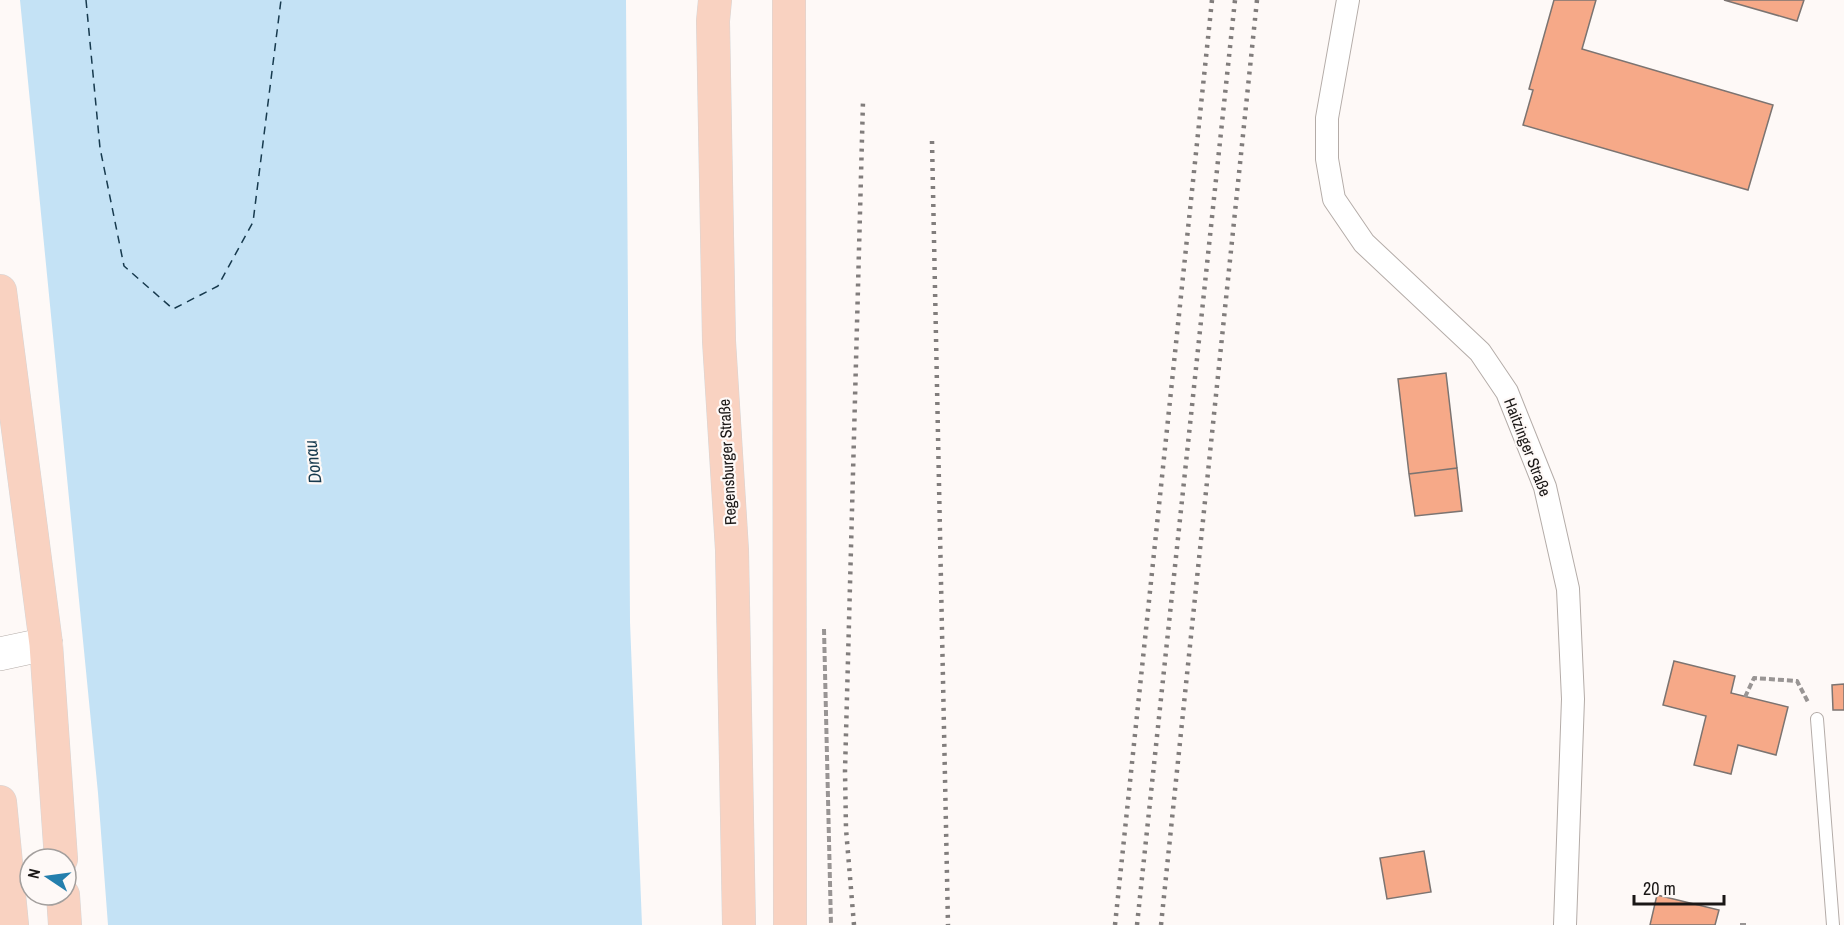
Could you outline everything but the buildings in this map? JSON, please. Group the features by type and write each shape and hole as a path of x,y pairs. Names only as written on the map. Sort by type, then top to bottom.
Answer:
{"main road":[{"name":"Regensburger Straße","path":"715,0 719,341 732,550 739,925"},
{"path":"789,0 790,925"},
{"path":"0,291 46,644 60,847"},
{"path":"0,802 12,925"},
{"path":"64,907 65,925"}],"street":[{"name":"Haitzinger Straße","path":"1348,0 1327,118 1327,159 1334,199 1364,243 1480,352 1507,392 1548,498 1569,589 1573,699 1565,925"},
{"path":"0,654 46,644"}],"lane":[{"path":"1817,719 1833,925"}],"path":[{"path":"1745,697 1754,678 1797,681 1817,719"},
{"path":"1740,925 1746,925"}],"water":[{"name":"Donau","path":"20,0 626,0 630,622 642,925 108,925 98,793"}],"ferry route":[{"path":"86,0 100,148 124,266 173,309 218,286 253,222 281,0"}],"railway":[{"path":"1115,925 1212,0"},
{"path":"1137,925 1235,0"},
{"path":"1161,925 1257,0"},
{"path":"854,925 846,829 845,771 863,101"},
{"path":"932,141 948,925"}]}
